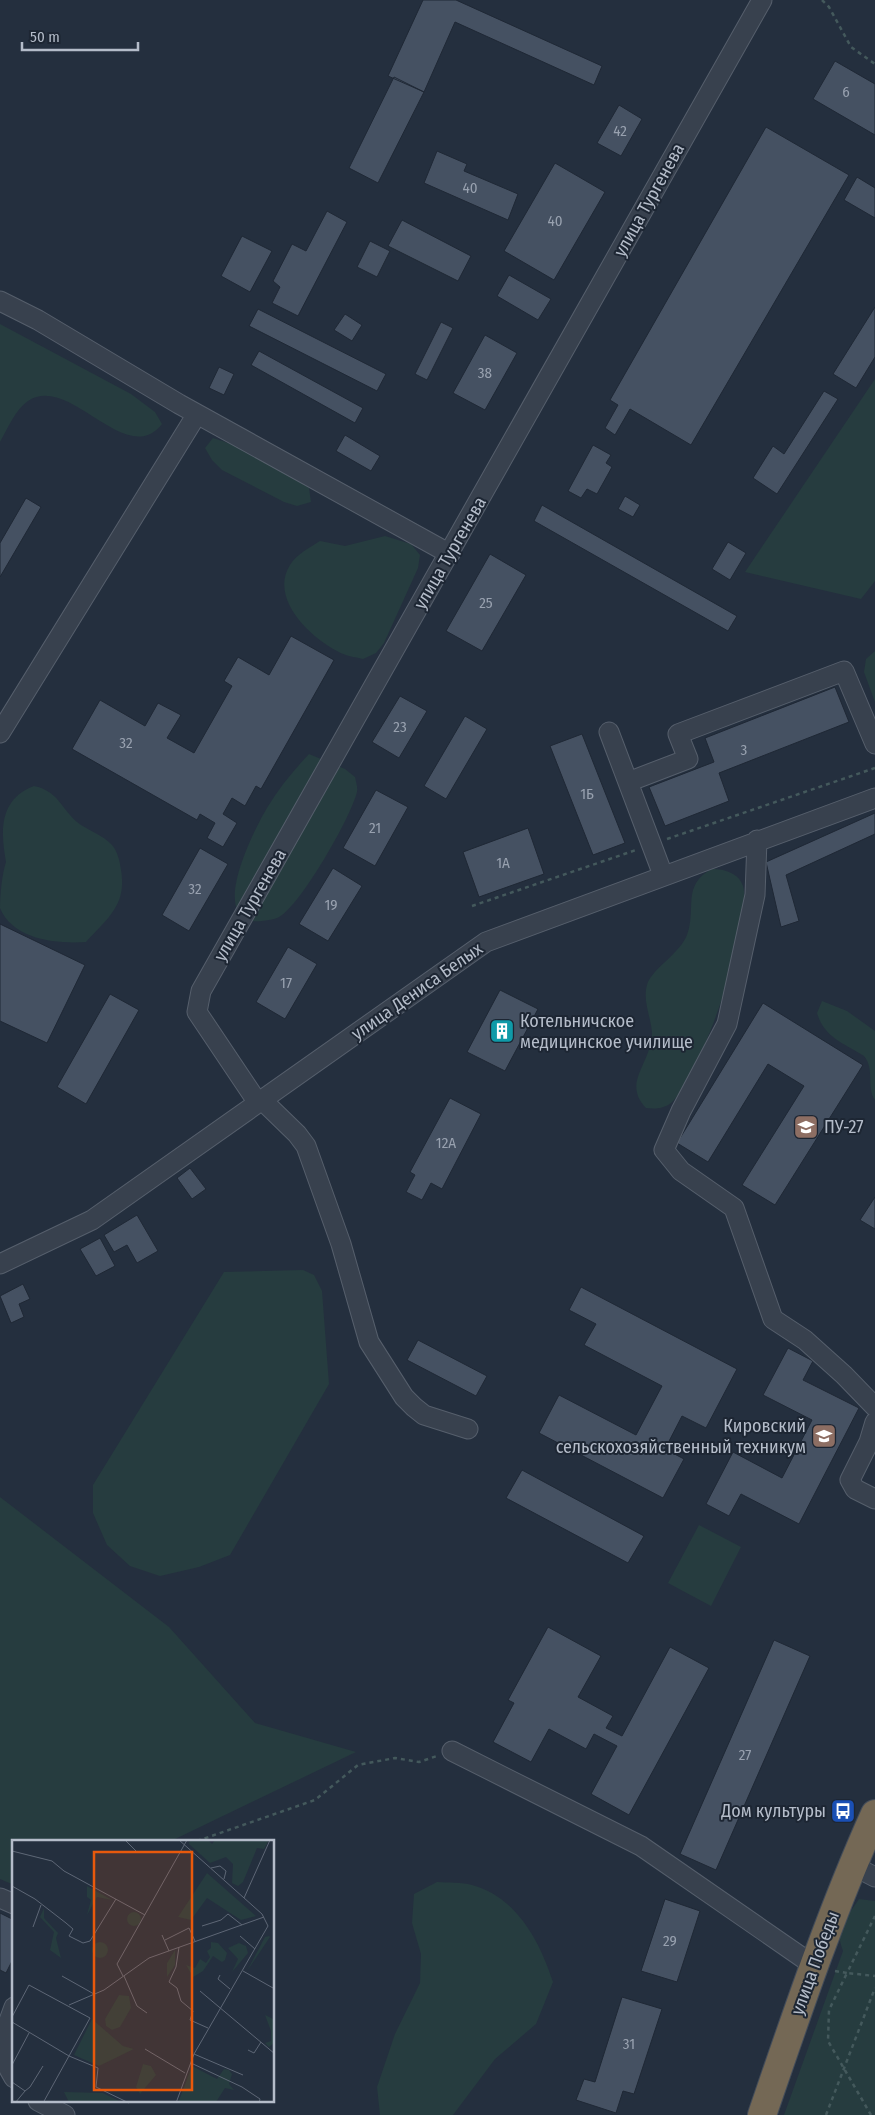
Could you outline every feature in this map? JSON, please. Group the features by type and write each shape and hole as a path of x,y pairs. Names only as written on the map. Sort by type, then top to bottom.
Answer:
{"highway":[{"name":"улица Победы","path":"762,2115 813,1965 864,1871 875,1814"}],"street":[{"name":"улица Тургенева","path":"468,1430 424,1415 404,1398 385,1369 369,1342 341,1244 306,1146 297,1134 260,1101 197,1012 201,991 762,0"},
{"path":"0,301 38,320 197,414 450,554"},
{"path":"0,734 197,414"},
{"path":"628,782 688,759 678,734 844,671 875,744"},
{"path":"609,732 663,875"},
{"name":"улица Дениса Белых","path":"3,1260 92,1220 486,942 757,840 875,798"},
{"path":"757,840 755,895 727,1024 681,1111 664,1150 681,1171 734,1208 772,1319 805,1340 844,1375 875,1407"},
{"path":"875,1422 869,1442 850,1480 855,1488 875,1499"},
{"path":"452,1751 641,1846 813,1965"},
{"path":"0,1898 12,1903"},
{"path":"12,2012 3,2037 9,2069 12,2074"},
{"path":"40,2102 65,2115"}],"path":[{"path":"822,0 829,7 851,47 875,64"},
{"path":"472,906 875,768"},
{"path":"200,1840 314,1800 358,1765 395,1758 419,1762 452,1751"},
{"path":"871,2115 828,2040 829,2010 875,1916"},
{"path":"813,1965 847,1973 875,1976"},
{"path":"826,2115 875,1988"}],"green space":[{"path":"0,324 131,394 155,412 162,424 148,435 132,436 115,430 62,399 44,396 28,401 19,409 0,442"},
{"path":"875,379 875,581 861,599 745,572"},
{"path":"213,438 251,453 287,473 309,488 311,502 297,506 284,502 222,470 212,460 205,448"},
{"path":"385,536 411,544 420,555 418,568 384,643 376,653 363,659 340,653 315,636 296,615 289,603 285,590 285,578 290,565 296,558 320,541 345,546"},
{"path":"875,651 875,702 864,672 866,659"},
{"path":"309,754 345,769 355,777 357,792 353,804 324,859 300,896 279,917 253,921 241,915 235,904 235,888 239,870 254,833 267,808 286,780"},
{"path":"34,786 42,788 54,796 77,822 108,841 118,857 122,882 118,902 108,918 86,942 49,941 37,938 15,927 6,919 0,908 3,872 6,862 3,838 5,816 14,799"},
{"path":"712,869 735,875 743,886 744,905 733,964 709,1033 683,1088 668,1105 659,1108 646,1108 639,1099 637,1082 647,1056 652,1035 646,1002 646,989 651,976 684,942 690,925 693,890 696,882 702,875"},
{"path":"822,1001 847,1011 875,1031 875,1100 872,1095 867,1061 864,1056 841,1043 823,1026 817,1013"},
{"path":"303,1270 314,1275 322,1291 329,1384 230,1555 199,1567 160,1576 130,1566 107,1545 93,1513 93,1485 224,1272"},
{"path":"0,1497 169,1627 255,1723 356,1752 173,1840 12,1840 12,1884 0,1879"},
{"path":"699,1525 741,1547 711,1606 668,1583"},
{"path":"437,1882 472,1885 488,1891 514,1910 534,1937 553,1982 536,2024 495,2059 453,2115 380,2115 377,2087 395,2034 420,1983 421,1954 412,1923 414,1894"},
{"path":"859,1899 875,1901 875,2115 784,2115 843,1951 840,1942 840,1928"}],"building":[{"path":"423,0 456,0 602,66 594,85 455,22 424,92 388,76"},
{"path":"835,61 875,84 875,135 813,99"},
{"path":"394,77 424,92 378,183 349,168"},
{"path":"619,105 642,119 621,156 597,143"},
{"path":"766,127 849,175 691,445 630,409 615,435 605,428 618,405 610,400"},
{"path":"437,151 467,164 464,171 518,194 508,220 424,183"},
{"path":"555,163 605,192 554,280 504,251"},
{"path":"857,177 875,188 875,218 844,200"},
{"path":"327,211 347,222 298,316 272,303 280,287 273,281 292,244 306,251"},
{"path":"402,220 471,256 458,281 388,246"},
{"path":"242,236 272,251 250,292 221,276"},
{"path":"370,241 390,251 377,277 357,267"},
{"path":"509,275 551,299 538,320 497,296"},
{"path":"875,307 875,357 856,388 833,374"},
{"path":"258,309 386,374 377,391 249,326"},
{"path":"345,314 362,325 352,341 334,330"},
{"path":"441,322 453,328 427,380 415,374"},
{"path":"485,335 517,353 485,410 453,393"},
{"path":"259,351 363,408 355,423 251,365"},
{"path":"219,367 234,374 224,395 209,388"},
{"path":"824,391 838,399 777,494 753,478 773,446 784,454"},
{"path":"345,435 380,456 371,471 336,451"},
{"path":"593,445 611,455 606,463 612,467 597,494 587,489 581,498 568,491"},
{"path":"625,496 640,505 633,517 618,509"},
{"path":"26,498 41,507 0,577 0,543"},
{"path":"542,505 737,616 728,631 534,521"},
{"path":"728,542 746,553 730,580 712,569"},
{"path":"490,554 526,575 482,651 446,631"},
{"path":"291,636 334,660 261,789 256,786 245,806 232,798 223,814 237,823 223,847 207,838 215,823 200,814 197,820 72,749 100,700 145,726 158,703 181,715 167,738 194,753 232,686 224,681 238,657 269,675"},
{"path":"835,687 849,722 719,773 729,801 665,826 649,787 714,762 705,738"},
{"path":"400,696 427,711 399,758 372,742"},
{"path":"465,716 487,729 446,799 424,786"},
{"path":"582,734 625,843 593,855 550,746"},
{"path":"376,790 408,807 375,866 343,848"},
{"path":"875,813 875,834 786,875 799,921 781,927 766,862"},
{"path":"528,828 544,874 479,897 463,852"},
{"path":"200,848 228,864 189,931 162,915"},
{"path":"333,868 362,886 328,941 299,924"},
{"path":"0,924 85,965 47,1043 0,1021"},
{"path":"288,947 317,964 285,1019 256,1002"},
{"name":"Котельничское медицинское училище","path":"500,990 538,1009 505,1071 467,1052"},
{"path":"110,994 139,1010 86,1104 57,1087"},
{"path":"763,1003 863,1065 775,1205 742,1185 804,1086 768,1064 708,1162 677,1143"},
{"path":"450,1098 481,1114 442,1189 431,1183 422,1200 406,1192 415,1175 410,1172"},
{"path":"190,1168 206,1189 192,1199 177,1178"},
{"path":"875,1197 875,1229 860,1220"},
{"path":"137,1215 158,1251 137,1263 127,1245 114,1252 104,1235"},
{"path":"100,1238 115,1266 96,1276 80,1249"},
{"path":"23,1284 30,1299 19,1304 24,1317 11,1323 0,1296"},
{"path":"581,1287 737,1369 706,1428 682,1416 665,1449 684,1459 663,1498 539,1433 559,1395 636,1435 662,1386 584,1345 596,1324 569,1310"},
{"path":"418,1340 487,1376 476,1396 407,1360"},
{"name":"Кировский сельскохозяйственный техникум","path":"788,1348 813,1361 803,1380 859,1408 799,1524 741,1494 729,1516 706,1504 733,1452 782,1478 812,1420 763,1395"},
{"path":"522,1470 644,1536 628,1563 506,1498"},
{"path":"548,1627 601,1656 578,1697 613,1716 606,1728 622,1736 670,1647 709,1668 629,1815 591,1794 617,1746 594,1734 586,1749 549,1729 531,1762 493,1742 514,1703 508,1700"},
{"path":"774,1640 810,1656 716,1870 680,1854"},
{"path":"665,1899 700,1911 677,1982 641,1971"},
{"path":"0,1913 12,1919 12,1961 6,1973 0,1970"},
{"path":"622,1997 662,2009 634,2094 623,2091 616,2113 576,2100 584,2079 595,2082"}],"place":[{"name":"Котельничское медицинское училище","path":"502,1031"},
{"name":"ПУ-27","path":"806,1127"},
{"name":"Кировский сельскохозяйственный техникум","path":"824,1436"},
{"name":"Дом культуры","path":"843,1811"}]}
